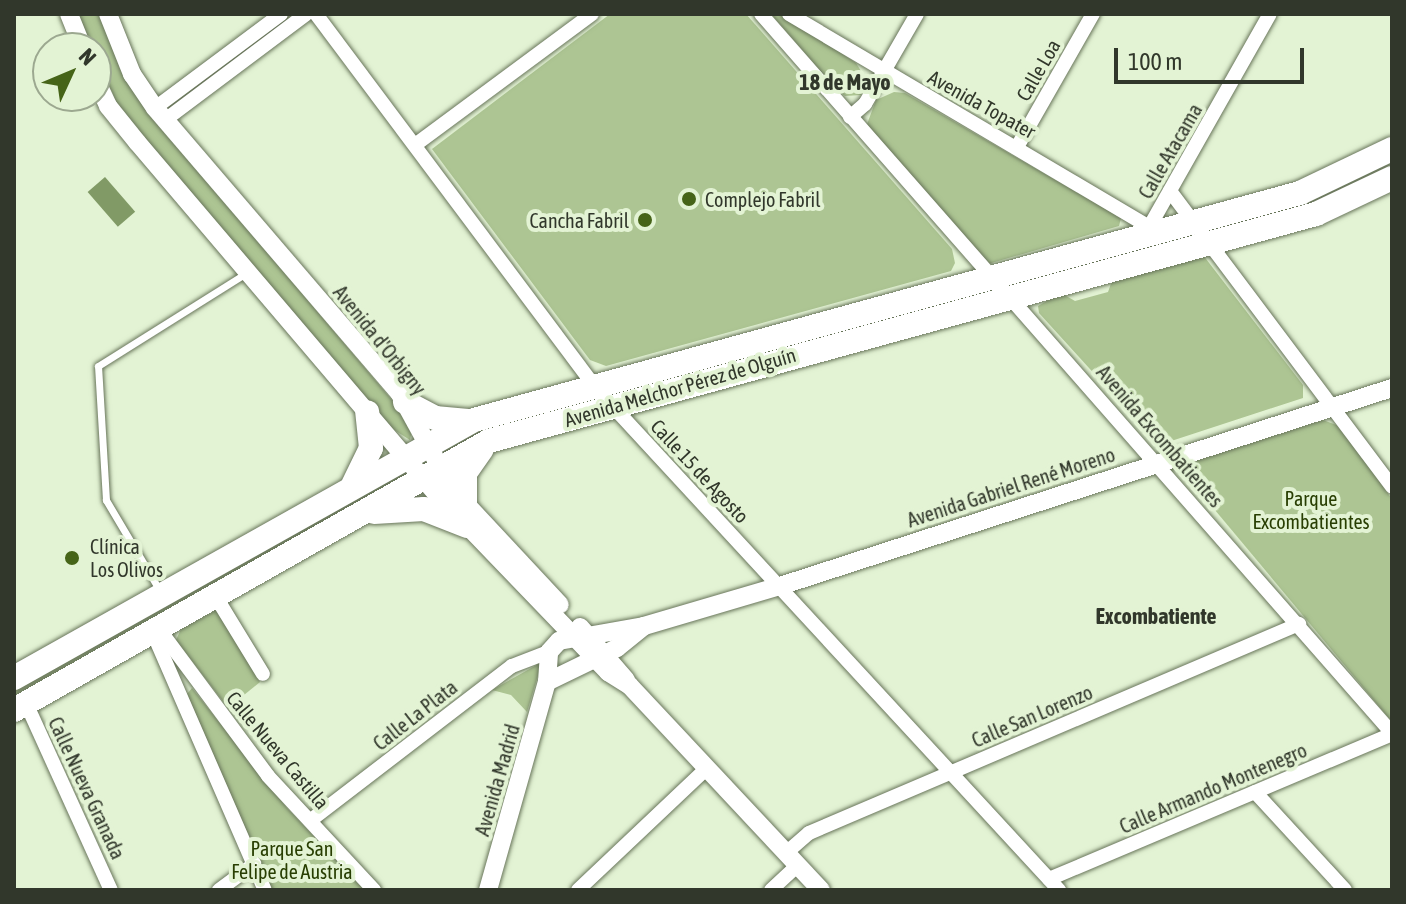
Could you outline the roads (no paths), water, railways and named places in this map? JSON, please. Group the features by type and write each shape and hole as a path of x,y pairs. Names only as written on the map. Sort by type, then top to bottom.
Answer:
{"highway":[{"name":"Avenida Melchor Pérez de Olguín","path":"14,678 158,588 474,420 988,277 1153,227 1192,221 1300,193 1392,149"},
{"name":"Avenida Melchor Pérez de Olguín","path":"20,706 489,441 1009,295 1316,214 1392,178"},
{"path":"405,402 435,418 474,420"},
{"path":"352,487 371,448 367,412"},
{"path":"360,516 424,509 466,515 465,473 489,441"}],"main road":[{"name":"Avenida d'Orbigny","path":"108,14 132,74 160,114 405,402 428,444 432,474"},
{"name":"Avenida d'Orbigny","path":"112,111 405,457 432,474 466,515 821,890"},
{"name":"Avenida Gabriel René Moreno","path":"579,634 644,626 780,586 1392,388"},
{"name":"Avenida Gabriel René Moreno","path":"601,656 644,626"},
{"path":"549,652 579,634"},
{"name":"Avenida Madrid","path":"488,890 547,682 549,652"},
{"path":"547,682 601,656"}],"street":[{"path":"160,114 281,14"},
{"path":"160,114 306,14"},
{"name":"Calle 15 de Agosto","path":"316,14 594,386 1054,885"},
{"path":"415,145 592,14"},
{"path":"761,14 988,277"},
{"name":"Avenida Topater","path":"789,14 1153,227"},
{"path":"850,117 884,72 917,14"},
{"name":"Calle Loa","path":"1017,147 1093,14"},
{"name":"Calle Atacama","path":"1153,227 1170,191 1270,14"},
{"path":"1170,191 1392,487"},
{"name":"Avenida Excombatientes","path":"988,277 1009,295 1157,462 1392,734"},
{"path":"216,597 263,674"},
{"name":"Calle San Lorenzo","path":"771,890 809,833 1299,624"},
{"path":"156,631 265,890"},
{"name":"Calle Nueva Castilla","path":"156,631 268,776 374,890"},
{"name":"Calle La Plata","path":"311,820 512,666 549,652"},
{"path":"181,692 185,684 196,682"},
{"name":"Calle Nueva Granada","path":"20,706 111,890"},
{"name":"Calle Armando Montenegro","path":"1054,885 1255,792 1392,734"},
{"path":"578,890 707,768"},
{"path":"1255,792 1345,890"},
{"path":"219,890 254,864"}],"lane":[{"path":"158,588 106,500 98,366 247,272"}],"place":[{"name":"Complejo Fabril","path":"689,199"},
{"name":"Cancha Fabril","path":"645,220"},
{"name":"Clínica Los Olivos","path":"72,558"}],"district":[{"name":"18 de Mayo","path":"845,83"},
{"name":"Excombatiente","path":"1156,617"}],"park label":[{"name":"Parque Excombatientes","path":"1311,510"},
{"name":"Parque San Felipe de Austria","path":"292,860"}]}
